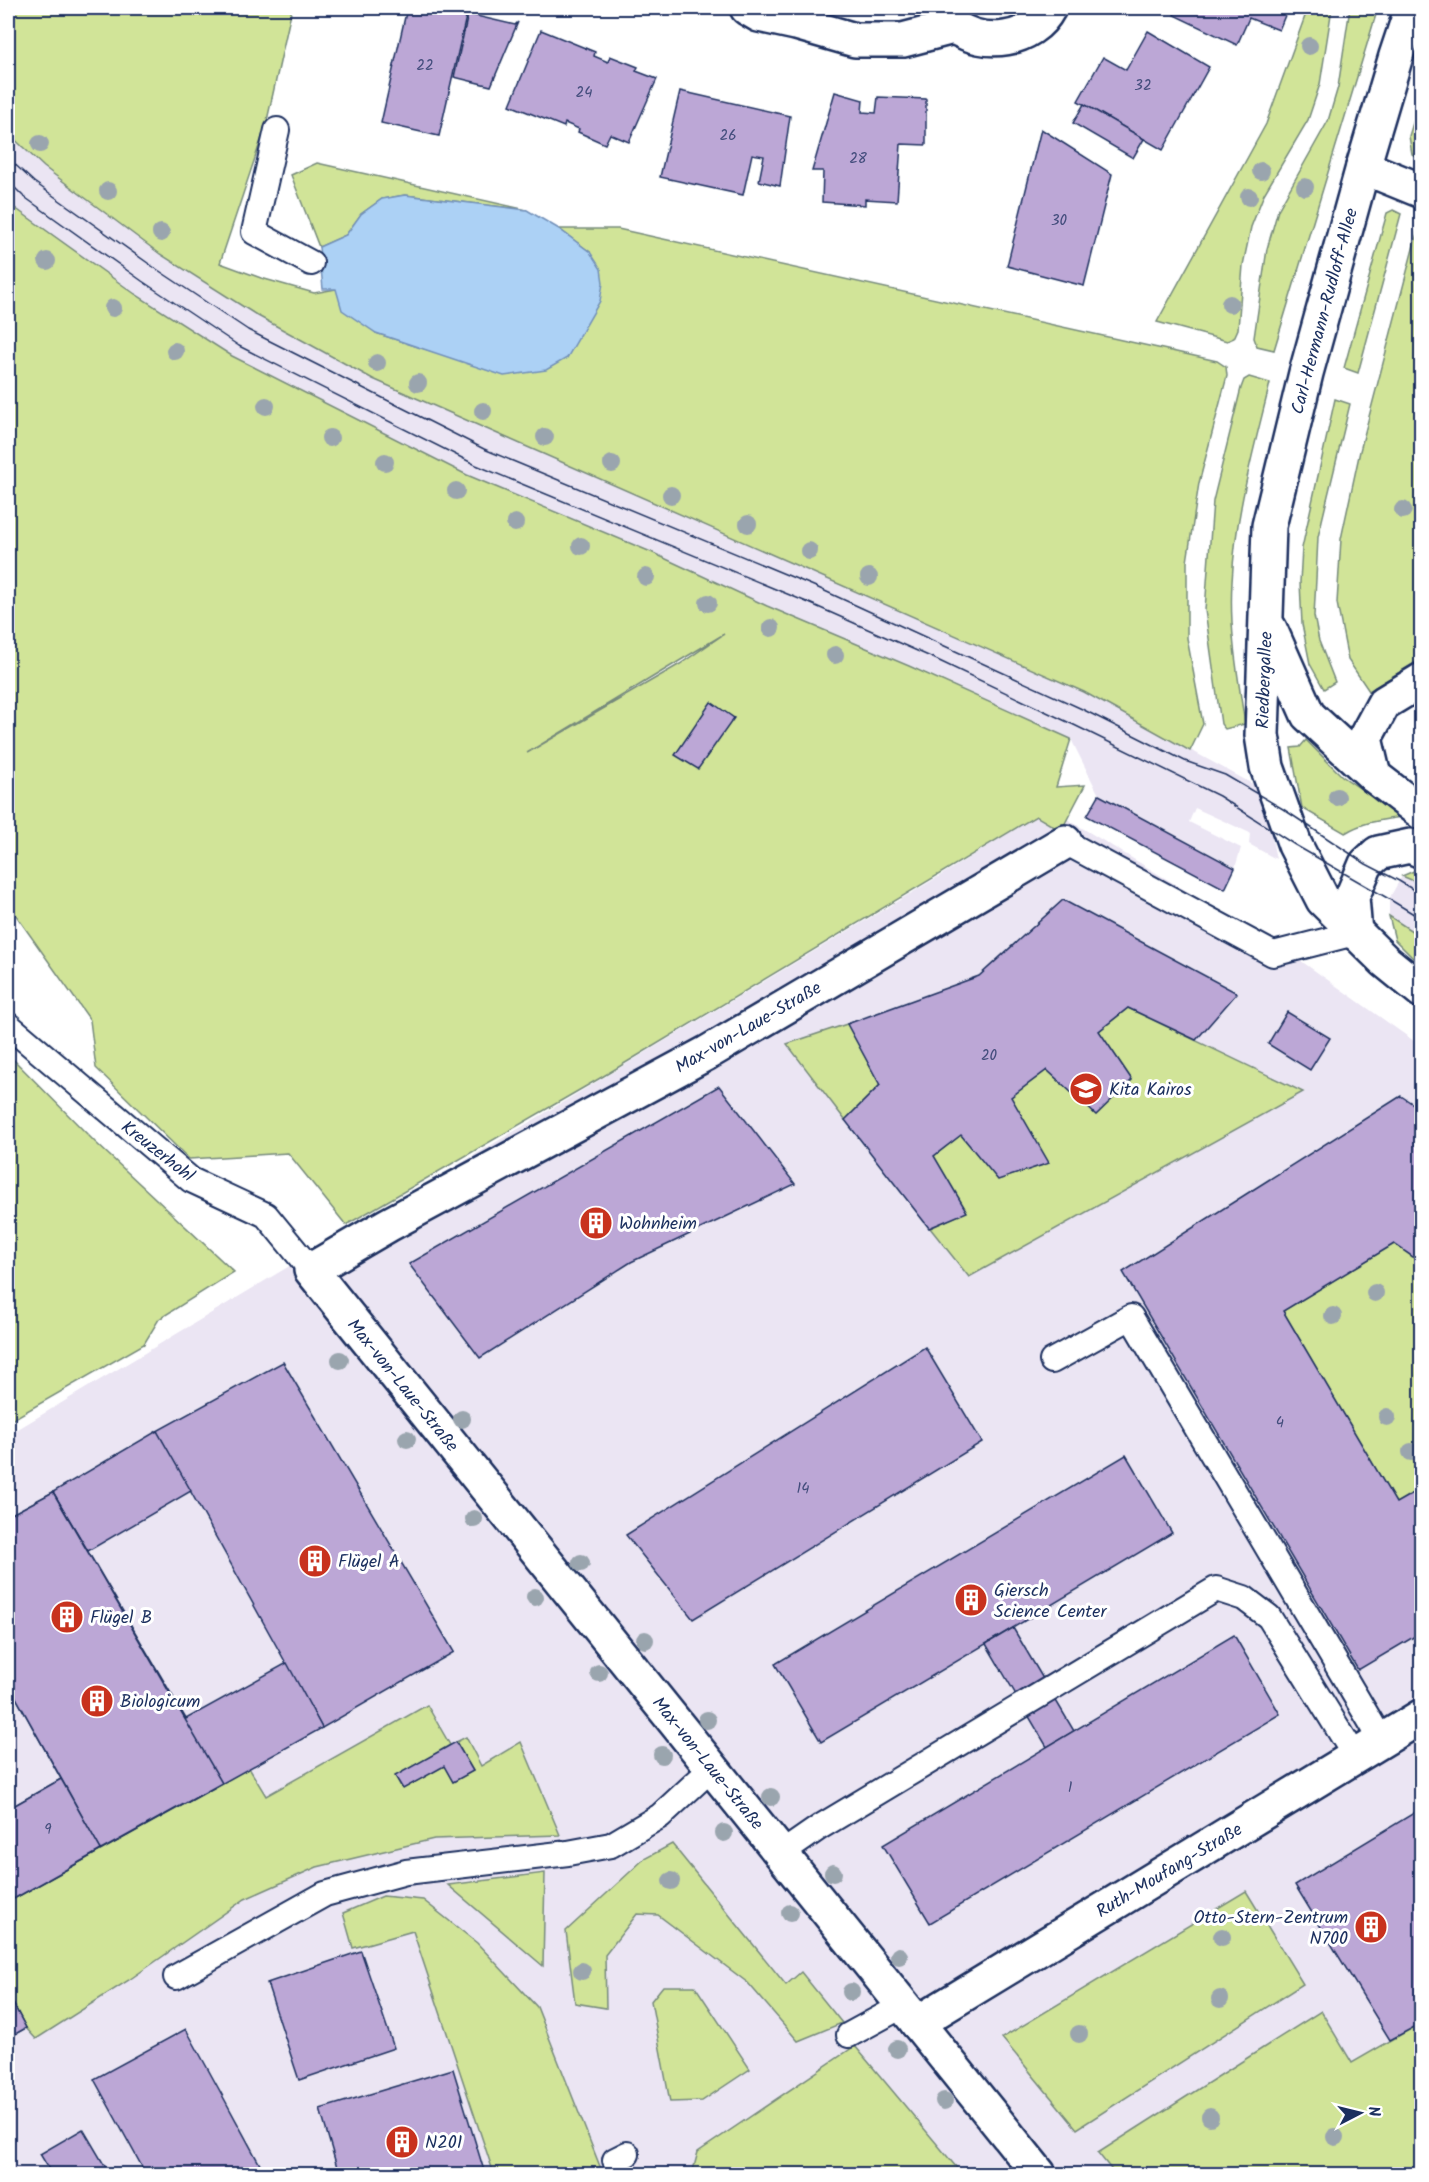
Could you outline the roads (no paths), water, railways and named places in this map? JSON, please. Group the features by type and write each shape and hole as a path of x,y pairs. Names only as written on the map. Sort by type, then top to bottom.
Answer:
{"street":[{"path":"747,8 759,15 855,40 903,40 946,17 982,40 1007,40 1030,28 1049,8"},
{"name":"Carl-Hermann-Rudloff-Allee","path":"1266,620 1269,526 1306,373 1363,167 1412,8"},
{"path":"1363,167 1422,191"},
{"name":"Riedbergallee","path":"1266,620 1308,715 1374,776 1422,813"},
{"name":"Riedbergallee","path":"1266,620 1262,735 1267,767 1295,846 1323,900 1384,961 1422,991"},
{"path":"1374,776 1365,738 1384,703 1422,680"},
{"name":"Max-von-Laue-Straße","path":"1040,2175 311,1270 388,1225 707,1053 1065,842"},
{"path":"1354,933 1352,897 1366,864 1378,853 1410,846 1422,851"},
{"name":"Ruth-Moufang-Straße","path":"910,2014 1369,1749 1422,1716"}],"lane":[{"path":"277,130 254,232 311,263"},
{"path":"1065,842 1273,954 1354,933"},
{"name":"Kreuzerhohl","path":"8,1025 192,1180 266,1215 311,1270"},
{"path":"1052,1361 1131,1317 1369,1749"},
{"path":"781,1854 820,1827 1216,1589 1244,1598 1269,1617 1369,1749"},
{"path":"176,1977 325,1894 406,1872 568,1853 611,1845 660,1816 712,1768"},
{"path":"849,2035 910,2014"}],"water":[{"path":"405,195 527,210 559,229 590,252 601,269 603,283 600,301 567,358 546,370 504,376 376,333 342,310 336,289 323,289 319,247 346,235 361,214 382,199"}],"tram line":[{"path":"8,158 34,182 152,266 248,330 484,449 816,587 1082,709 1185,761 1225,775 1283,809 1366,864 1422,895"},
{"path":"8,181 23,196 142,281 239,346 476,465 809,603 933,658 1074,725 1219,796 1295,845 1422,919"}],"place":[{"name":"Kita Kairos","path":"1086,1089"},
{"name":"Wohnheim","path":"596,1223"},
{"name":"Flügel A","path":"315,1561"},
{"name":"Giersch Science Center","path":"971,1600"},
{"name":"Flügel B","path":"67,1617"},
{"name":"Biologicum","path":"97,1701"},
{"name":"Otto-Stern-Zentrum N700","path":"1371,1927"},
{"name":"N201","path":"402,2142"}]}
